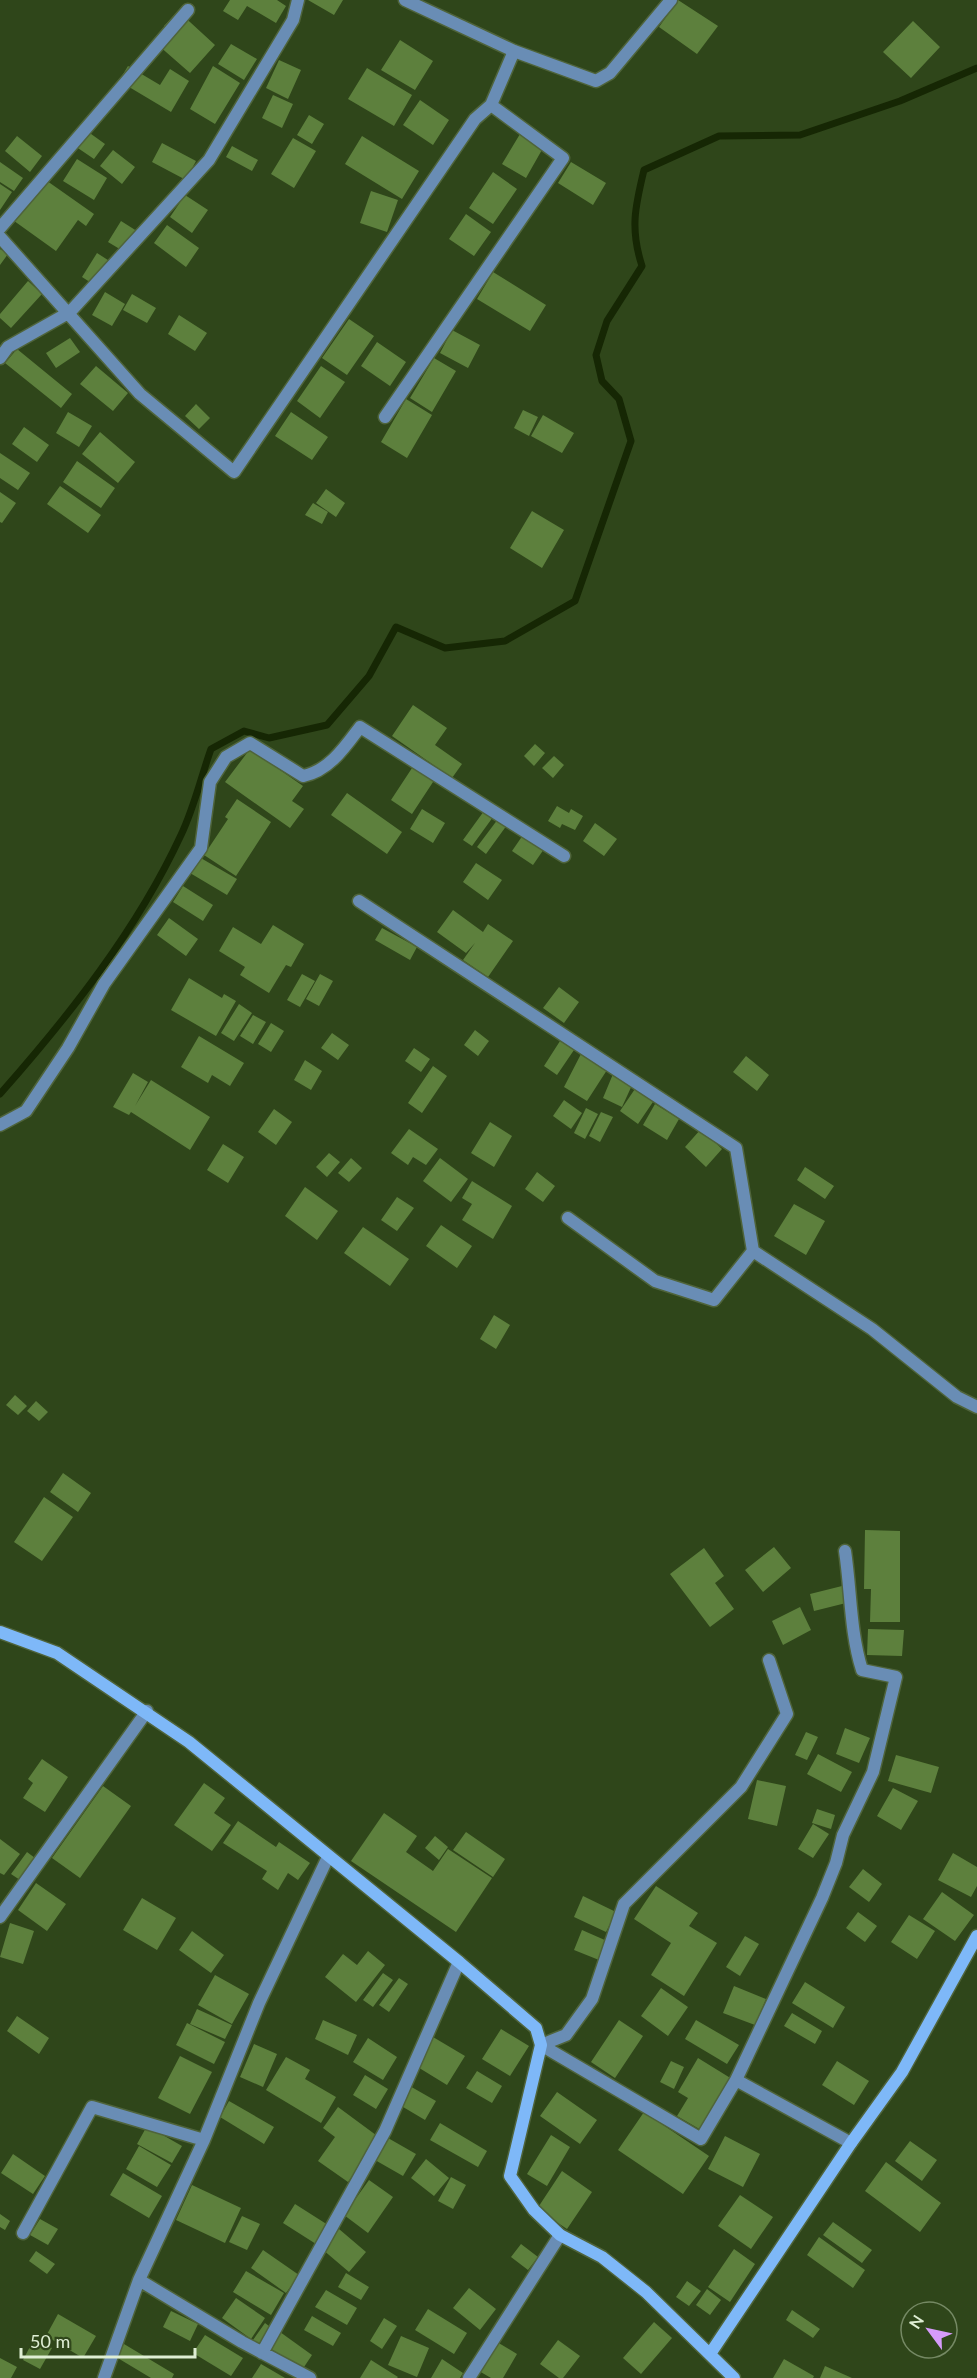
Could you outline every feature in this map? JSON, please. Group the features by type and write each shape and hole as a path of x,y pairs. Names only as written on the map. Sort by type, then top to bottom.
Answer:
{"street":[{"path":"0,358 8,347 70,312 209,160 293,20 298,0"},
{"path":"405,0 514,51 596,81 610,73 671,0"},
{"path":"0,228 188,10"},
{"path":"0,237 70,312 140,394 234,472 475,119 491,105 514,51"},
{"path":"385,417 563,158 491,105"},
{"path":"0,1125 26,1111 68,1048 104,984 201,848 210,782 226,757 250,743 303,776 316,773 342,751 360,727 564,856"},
{"path":"358,901 736,1148 753,1251 872,1329 957,1397 977,1407"},
{"path":"567,1218 655,1281 714,1300 753,1251"},
{"path":"541,2045 701,2139 736,2080 822,1898 836,1863 843,1835 873,1772 886,1727 896,1677 862,1670 853,1643 852,1598 845,1551"},
{"path":"0,1632 57,1653 147,1711 189,1742 459,1962 536,2028 541,2045 510,2176 534,2210 560,2235 602,2257 646,2292 734,2378"},
{"path":"541,2045 566,2035 592,1999 624,1904 741,1787 787,1714 769,1660"},
{"path":"0,1917 147,1711"},
{"path":"104,2378 139,2280 204,2140 260,2003 328,1857"},
{"path":"710,2354 851,2143 902,2072 977,1936"},
{"path":"262,2353 385,2131 459,1962"},
{"path":"736,2080 851,2143"},
{"path":"23,2234 92,2107 204,2140"},
{"path":"469,2378 560,2235"},
{"path":"139,2280 262,2353 310,2378"}],"building":[{"path":"230,0 277,0 286,6 276,23 247,6 238,20 223,11"},
{"path":"308,0 343,0 334,15"},
{"path":"678,0 718,26 697,54 659,27"},
{"path":"178,11 215,45 190,73 158,45 170,31 164,26"},
{"path":"913,21 940,47 911,78 883,52"},
{"path":"400,40 433,61 415,90 381,70"},
{"path":"231,44 257,59 244,80 218,64"},
{"path":"279,60 301,70 288,99 266,88"},
{"path":"128,66 160,85 170,69 189,81 171,112 119,81"},
{"path":"213,66 240,83 215,124 190,109"},
{"path":"367,68 412,95 394,126 348,99"},
{"path":"273,95 293,104 282,128 262,118"},
{"path":"420,100 449,120 433,145 403,125"},
{"path":"309,115 324,124 312,144 297,135"},
{"path":"80,126 105,144 94,159 69,142"},
{"path":"520,134 543,148 526,178 502,164"},
{"path":"17,136 42,156 30,172 5,151"},
{"path":"362,136 419,171 402,199 345,164"},
{"path":"293,138 316,151 294,188 271,174"},
{"path":"162,143 196,161 186,180 152,162"},
{"path":"232,146 258,160 252,171 226,157"},
{"path":"113,150 135,167 122,184 100,166"},
{"path":"77,159 107,178 94,200 63,181"},
{"path":"0,162 23,178 14,191 0,182"},
{"path":"571,162 606,183 593,205 558,183"},
{"path":"493,172 517,189 493,224 469,208"},
{"path":"40,176 94,214 86,226 78,220 56,251 10,218"},
{"path":"0,184 12,192 0,210"},
{"path":"371,191 398,200 387,232 360,223"},
{"path":"185,195 208,210 192,233 170,217"},
{"path":"466,214 491,232 474,256 449,239"},
{"path":"121,221 140,233 128,254 108,242"},
{"path":"167,225 199,248 186,267 154,243"},
{"path":"0,249 8,254 0,265"},
{"path":"97,253 111,262 96,286 82,277"},
{"path":"493,272 546,305 530,331 477,299"},
{"path":"28,281 42,294 11,328 0,318 0,314"},
{"path":"105,292 125,304 112,326 92,315"},
{"path":"132,294 156,308 147,323 123,310"},
{"path":"179,315 207,333 195,351 168,334"},
{"path":"349,319 374,336 347,375 322,358"},
{"path":"452,330 480,345 468,368 440,353"},
{"path":"70,338 80,352 56,368 46,353"},
{"path":"377,342 406,362 390,386 361,366"},
{"path":"17,349 72,394 61,408 5,363"},
{"path":"434,358 456,371 432,412 410,398"},
{"path":"96,366 128,393 113,411 80,384"},
{"path":"321,366 345,382 320,418 297,401"},
{"path":"406,399 432,415 407,458 381,442"},
{"path":"196,404 210,418 199,429 185,416"},
{"path":"523,410 538,417 529,436 514,428"},
{"path":"68,412 92,426 79,447 56,433"},
{"path":"291,412 328,437 312,460 275,436"},
{"path":"543,415 574,433 562,453 531,436"},
{"path":"24,427 49,445 37,462 12,444"},
{"path":"100,432 135,462 118,483 82,454"},
{"path":"0,453 30,473 18,490 0,478"},
{"path":"77,461 115,488 101,508 63,482"},
{"path":"60,486 101,515 88,533 47,504"},
{"path":"326,489 345,503 336,517 316,503"},
{"path":"0,492 16,503 2,523 0,522"},
{"path":"313,503 328,512 322,524 305,515"},
{"path":"532,511 564,530 542,568 510,548"},
{"path":"413,705 447,728 435,745 462,764 452,778 392,736"},
{"path":"535,744 545,753 534,766 524,756"},
{"path":"250,749 303,786 292,801 304,809 290,828 225,782"},
{"path":"554,756 564,765 553,778 542,768"},
{"path":"414,765 435,779 412,814 391,800"},
{"path":"347,793 402,832 387,854 331,815"},
{"path":"237,799 271,822 236,876 204,855 228,819 225,817"},
{"path":"557,806 569,813 571,809 583,816 575,830 562,824 560,828 548,821"},
{"path":"422,809 445,823 433,843 410,829"},
{"path":"484,811 493,817 472,846 463,840"},
{"path":"498,819 507,825 486,854 477,847"},
{"path":"595,823 617,839 604,856 583,841"},
{"path":"523,835 544,849 533,865 512,851"},
{"path":"199,857 237,879 227,895 190,873"},
{"path":"476,863 502,880 488,900 463,882"},
{"path":"183,886 213,905 203,921 173,902"},
{"path":"453,910 483,932 488,924 513,941 488,977 463,960 475,943 466,953 437,932"},
{"path":"169,918 198,939 186,956 157,935"},
{"path":"273,925 304,944 291,967 286,965 269,993 240,975 245,967 219,951 233,927 261,944"},
{"path":"382,928 417,947 410,960 375,940"},
{"path":"302,974 315,981 300,1007 287,1000"},
{"path":"320,974 333,981 319,1006 306,999"},
{"path":"189,978 222,998 224,994 236,1001 216,1036 171,1010"},
{"path":"559,987 579,1002 564,1023 543,1008"},
{"path":"239,1004 252,1013 234,1041 221,1033"},
{"path":"253,1015 266,1022 253,1044 240,1036"},
{"path":"271,1023 284,1031 271,1052 258,1044"},
{"path":"475,1030 489,1041 478,1056 464,1045"},
{"path":"332,1033 349,1045 338,1060 321,1048"},
{"path":"199,1036 244,1063 230,1086 212,1075 208,1083 181,1067"},
{"path":"560,1041 574,1050 557,1075 544,1066"},
{"path":"414,1048 430,1059 421,1072 405,1061"},
{"path":"581,1054 607,1070 587,1101 564,1087"},
{"path":"746,1056 769,1075 757,1091 733,1072"},
{"path":"305,1060 322,1071 311,1090 294,1080"},
{"path":"433,1066 447,1076 422,1113 408,1103"},
{"path":"133,1073 148,1082 135,1106 151,1080 210,1117 190,1150 131,1112 129,1115 113,1107"},
{"path":"613,1074 633,1083 622,1107 603,1098"},
{"path":"639,1083 657,1096 638,1124 620,1111"},
{"path":"564,1100 582,1113 571,1129 553,1116"},
{"path":"655,1104 679,1119 667,1140 643,1125"},
{"path":"586,1108 598,1114 585,1139 574,1133"},
{"path":"274,1109 292,1122 276,1145 258,1132"},
{"path":"601,1112 613,1117 600,1142 589,1136"},
{"path":"490,1122 512,1136 494,1167 471,1153"},
{"path":"409,1129 438,1149 426,1165 413,1157 408,1165 391,1153"},
{"path":"701,1129 722,1149 706,1167 685,1147"},
{"path":"223,1144 244,1157 228,1183 207,1170"},
{"path":"329,1153 340,1162 327,1177 316,1167"},
{"path":"351,1158 362,1168 349,1182 338,1173"},
{"path":"440,1158 468,1179 451,1202 423,1181"},
{"path":"805,1167 834,1186 825,1199 797,1180"},
{"path":"537,1172 555,1186 543,1202 525,1189"},
{"path":"472,1181 512,1206 493,1239 462,1220 472,1204 462,1198"},
{"path":"305,1187 338,1211 317,1240 285,1216"},
{"path":"397,1197 414,1208 397,1231 381,1220"},
{"path":"794,1204 825,1221 806,1255 774,1236"},
{"path":"441,1225 472,1246 457,1268 426,1246"},
{"path":"363,1227 409,1259 390,1286 344,1253"},
{"path":"494,1315 510,1325 496,1349 480,1339"},
{"path":"15,1395 27,1406 18,1415 6,1405"},
{"path":"36,1401 48,1412 39,1421 27,1411"},
{"path":"63,1473 91,1493 78,1512 50,1492"},
{"path":"44,1497 73,1517 42,1561 14,1542"},
{"path":"865,1530 900,1531 900,1622 870,1622 871,1589 864,1589"},
{"path":"774,1547 791,1568 763,1592 745,1570"},
{"path":"704,1548 724,1576 715,1583 734,1609 710,1627 670,1574"},
{"path":"842,1586 846,1603 814,1611 810,1594"},
{"path":"800,1607 811,1630 783,1645 772,1621"},
{"path":"868,1629 904,1630 902,1656 867,1655"},
{"path":"845,1728 870,1738 859,1763 836,1754"},
{"path":"806,1732 818,1737 807,1760 795,1755"},
{"path":"818,1754 852,1772 841,1792 807,1774"},
{"path":"896,1755 939,1767 931,1793 888,1781"},
{"path":"42,1759 68,1777 45,1812 23,1798 33,1783 28,1779"},
{"path":"757,1780 786,1786 777,1826 748,1819"},
{"path":"204,1783 225,1798 214,1813 231,1825 212,1851 174,1825"},
{"path":"103,1786 131,1806 80,1878 52,1858"},
{"path":"893,1788 918,1801 901,1830 877,1816"},
{"path":"817,1809 835,1815 831,1829 812,1823"},
{"path":"384,1813 417,1836 406,1852 433,1871 448,1849 492,1878 456,1932 351,1861"},
{"path":"238,1821 276,1847 279,1842 310,1863 298,1880 288,1873 278,1890 262,1879 267,1871 223,1843"},
{"path":"813,1824 829,1834 813,1858 798,1849"},
{"path":"466,1832 505,1859 493,1877 453,1850"},
{"path":"435,1836 448,1847 439,1860 425,1848"},
{"path":"0,1839 20,1854 4,1875 0,1873"},
{"path":"27,1852 35,1858 20,1880 11,1874"},
{"path":"953,1853 977,1867 977,1886 971,1897 938,1880"},
{"path":"863,1869 882,1884 869,1902 849,1887"},
{"path":"36,1883 66,1904 47,1931 18,1910"},
{"path":"656,1886 698,1913 689,1926 717,1943 684,1996 651,1975 671,1943 634,1919"},
{"path":"942,1892 974,1915 955,1941 923,1919"},
{"path":"583,1896 616,1912 606,1932 574,1917"},
{"path":"142,1898 176,1918 157,1950 123,1930"},
{"path":"858,1912 877,1926 865,1942 846,1928"},
{"path":"909,1915 935,1931 917,1959 891,1942"},
{"path":"10,1923 34,1931 23,1964 0,1957"},
{"path":"582,1930 607,1941 599,1960 574,1950"},
{"path":"192,1931 224,1955 211,1973 179,1950"},
{"path":"745,1936 759,1944 740,1976 726,1967"},
{"path":"368,1951 385,1965 356,2002 325,1977 343,1954 357,1965"},
{"path":"383,1973 393,1980 373,2007 363,2000"},
{"path":"215,1975 249,1994 232,2024 198,2005"},
{"path":"399,1978 408,1984 389,2012 379,2005"},
{"path":"805,1982 845,2007 833,2028 792,2003"},
{"path":"734,1986 766,1999 755,2025 723,2013"},
{"path":"661,1988 688,2007 668,2036 641,2016"},
{"path":"197,2009 232,2025 225,2039 190,2024"},
{"path":"792,2013 822,2031 815,2044 784,2026"},
{"path":"17,2016 49,2038 39,2054 7,2031"},
{"path":"323,2020 357,2035 348,2055 315,2039"},
{"path":"619,2020 643,2036 615,2078 591,2062"},
{"path":"696,2020 739,2045 727,2064 685,2039"},
{"path":"187,2023 225,2042 214,2064 176,2045"},
{"path":"501,2029 529,2046 510,2076 482,2059"},
{"path":"433,2037 465,2056 447,2085 416,2066"},
{"path":"368,2038 397,2057 383,2080 353,2062"},
{"path":"254,2044 277,2054 263,2087 240,2077"},
{"path":"180,2056 212,2072 190,2114 158,2098"},
{"path":"286,2057 310,2070 305,2079 336,2097 321,2123 266,2090"},
{"path":"698,2058 732,2079 701,2130 677,2116 688,2098 678,2092"},
{"path":"671,2061 684,2067 674,2089 660,2082"},
{"path":"837,2061 869,2081 854,2105 822,2085"},
{"path":"477,2071 502,2086 492,2103 466,2088"},
{"path":"365,2075 388,2089 376,2109 353,2095"},
{"path":"408,2085 436,2101 425,2120 398,2104"},
{"path":"557,2092 597,2120 580,2144 540,2116"},
{"path":"229,2101 274,2127 264,2144 220,2117"},
{"path":"338,2107 380,2138 348,2182 318,2161 335,2137 323,2128"},
{"path":"644,2112 709,2156 683,2194 618,2150"},
{"path":"440,2123 487,2151 478,2167 430,2140"},
{"path":"147,2126 182,2146 172,2163 137,2144"},
{"path":"551,2135 570,2147 547,2186 527,2174"},
{"path":"725,2136 760,2154 743,2187 708,2169"},
{"path":"388,2138 416,2154 403,2176 375,2160"},
{"path":"910,2141 937,2160 922,2181 895,2161"},
{"path":"139,2146 171,2165 157,2187 126,2169"},
{"path":"13,2154 45,2176 33,2194 1,2173"},
{"path":"426,2159 449,2178 434,2196 411,2178"},
{"path":"886,2162 941,2203 920,2232 865,2191"},
{"path":"562,2171 592,2192 567,2229 537,2209"},
{"path":"123,2173 162,2196 149,2218 110,2195"},
{"path":"451,2177 466,2185 453,2209 438,2201"},
{"path":"369,2180 393,2197 368,2233 344,2215"},
{"path":"192,2185 241,2208 225,2243 176,2220"},
{"path":"740,2195 773,2217 751,2249 718,2226"},
{"path":"295,2204 328,2225 316,2244 283,2223"},
{"path":"0,2214 10,2221 5,2230 0,2227"},
{"path":"242,2216 260,2224 247,2250 229,2242"},
{"path":"40,2219 58,2229 48,2245 30,2235"},
{"path":"833,2222 872,2250 862,2263 823,2235"},
{"path":"339,2229 366,2252 349,2272 322,2249"},
{"path":"819,2237 865,2270 853,2288 807,2255"},
{"path":"521,2244 538,2257 528,2270 511,2257"},
{"path":"734,2249 755,2264 730,2302 708,2287"},
{"path":"263,2250 299,2275 286,2293 251,2268"},
{"path":"36,2251 55,2264 47,2274 29,2261"},
{"path":"246,2271 284,2293 271,2315 233,2292"},
{"path":"346,2273 369,2287 361,2300 338,2287"},
{"path":"687,2281 701,2291 689,2306 676,2297"},
{"path":"469,2288 496,2309 480,2330 453,2308"},
{"path":"707,2289 721,2300 710,2315 696,2305"},
{"path":"326,2290 357,2308 347,2325 315,2307"},
{"path":"236,2298 265,2318 251,2339 222,2318"},
{"path":"428,2309 467,2333 454,2354 415,2330"},
{"path":"792,2310 820,2329 813,2338 786,2320"},
{"path":"171,2311 198,2324 190,2341 163,2327"},
{"path":"58,2314 96,2336 83,2358 46,2336"},
{"path":"312,2316 341,2333 333,2346 304,2330"},
{"path":"384,2318 397,2326 382,2349 370,2341"},
{"path":"654,2322 672,2338 641,2374 623,2358"},
{"path":"265,2323 273,2329 261,2345 253,2340"},
{"path":"280,2332 312,2355 302,2370 270,2348"},
{"path":"205,2335 243,2358 231,2376 193,2353"},
{"path":"401,2336 429,2348 417,2377 388,2365"},
{"path":"34,2339 52,2348 40,2369 23,2360"},
{"path":"558,2340 580,2356 563,2378 559,2378 540,2364"},
{"path":"497,2342 517,2354 503,2378 491,2378 479,2371"},
{"path":"124,2344 174,2374 172,2378 151,2378 116,2357"},
{"path":"0,2358 17,2367 11,2378 0,2378"},
{"path":"442,2359 463,2373 460,2378 431,2378"},
{"path":"784,2359 814,2376 813,2378 773,2378"},
{"path":"371,2360 398,2377 360,2378"},
{"path":"261,2364 285,2378 252,2378"},
{"path":"825,2366 852,2378 820,2378"}],"waterway":[{"path":"0,1094 76,1003 144,905 186,825 211,749 244,731 269,738 327,725 369,676 396,627 445,648 505,641 575,601 631,441 619,399 602,381 596,355 607,321 642,266 636,241 635,218 644,170 719,136 800,135 900,101 977,68"}]}
